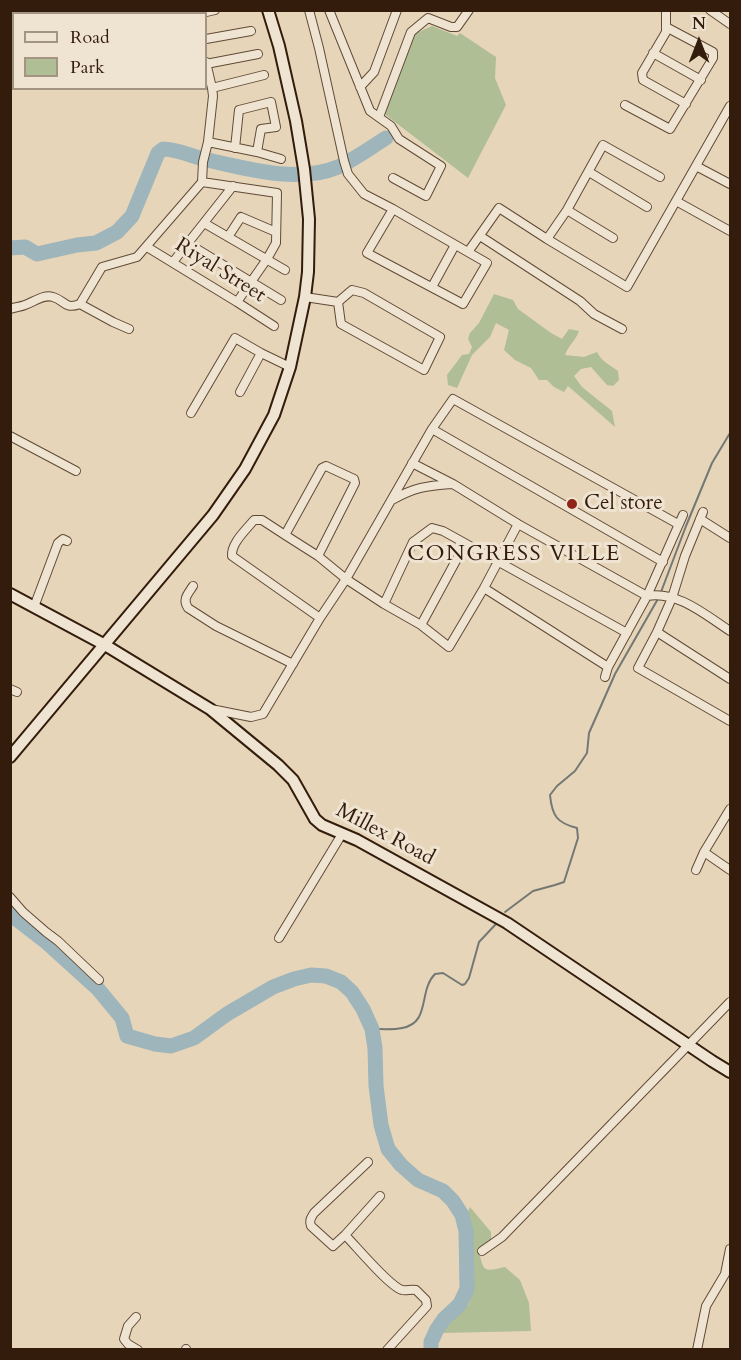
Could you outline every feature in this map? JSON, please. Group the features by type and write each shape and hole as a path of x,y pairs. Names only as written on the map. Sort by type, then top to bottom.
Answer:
{"street":[{"path":"196,12 215,10"},
{"path":"10,757 213,515 245,469 274,415 290,367 305,297 309,219 305,173 296,121 279,46 268,10"},
{"path":"309,10 348,174 364,194 393,209 487,263 463,304 367,253 393,209"},
{"path":"329,10 370,111 391,126 399,140 441,166 426,196 393,178"},
{"path":"360,87 374,72 397,10"},
{"path":"379,117 411,32 429,14 451,27 457,27 469,10"},
{"path":"666,10 666,32 642,73 644,80 686,104"},
{"path":"710,10 730,24"},
{"path":"625,105 670,129 714,58 714,52 666,27"},
{"path":"207,39 251,31"},
{"path":"653,53 701,80"},
{"path":"207,63 258,54"},
{"path":"10,309 50,296 57,297 64,304 74,306 80,304 102,267 137,257 202,182 212,88 207,67"},
{"path":"212,88 264,75"},
{"path":"235,148 239,110 271,102 276,127 261,129 257,152"},
{"path":"468,252 499,208 627,287 729,111"},
{"path":"208,142 281,159"},
{"path":"547,239 590,172 603,146 660,177"},
{"path":"696,166 730,184"},
{"path":"590,172 647,207"},
{"path":"202,182 278,193 276,243 237,302"},
{"path":"173,262 233,186"},
{"path":"676,201 730,231"},
{"path":"567,210 613,238"},
{"path":"228,237 242,217 276,232"},
{"path":"204,223 285,270"},
{"path":"480,236 580,301 594,314 622,329"},
{"path":"187,243 282,300"},
{"path":"432,287 455,244"},
{"name":"Riyal Street","path":"147,247 274,326"},
{"path":"305,297 338,302 352,290 364,293 440,337 424,370 341,324 338,302"},
{"path":"80,304 129,328"},
{"path":"191,413 235,338 290,367"},
{"path":"240,392 261,353"},
{"path":"210,709 250,717 263,714 346,579 432,429 453,399 678,524"},
{"path":"432,429 663,562"},
{"path":"10,436 76,471"},
{"path":"412,463 453,484 518,524 651,595 685,601 730,631"},
{"path":"285,535 322,468 326,466 354,479 355,483 318,556"},
{"path":"391,500 411,489 453,484"},
{"path":"605,677 627,633 651,595 683,515"},
{"path":"730,538 701,515 657,632 638,668 730,721"},
{"path":"320,618 232,556 231,550 254,520 262,520 318,556 346,579 421,625 449,648 499,562 518,524"},
{"path":"384,604 412,542 432,528 443,531 627,633"},
{"path":"34,607 58,543 63,539 67,541"},
{"path":"421,625 465,544"},
{"path":"193,586 185,597 188,608 216,626 293,664"},
{"path":"484,588 608,667"},
{"name":"Millex Road","path":"10,594 105,645 210,709 293,780 315,819 322,825 357,840 507,923 730,1072"},
{"path":"657,632 730,679"},
{"path":"696,870 704,852 727,820 730,809"},
{"path":"279,938 342,834"},
{"path":"704,852 730,870"},
{"path":"10,897 23,912 99,980"},
{"path":"482,1251 502,1237 730,1002"},
{"path":"368,1162 310,1219 311,1226 332,1246 380,1196"},
{"path":"345,1235 393,1284 405,1291 416,1290 426,1300 427,1306 387,1350"},
{"path":"725,1274 730,1249"},
{"path":"697,1350 706,1306 730,1266"},
{"path":"136,1317 128,1326 124,1340 138,1350"}],"green space":[{"path":"432,26 457,36 460,33 496,57 495,78 506,105 468,178 382,112 414,34"},
{"path":"494,294 513,300 518,309 562,339 569,329 579,331 565,355 584,357 597,352 604,361 618,371 619,380 613,386 607,385 591,367 581,369 574,376 582,387 612,411 615,427 568,386 564,392 547,380 539,380 531,368 515,360 504,350 509,330 496,323 490,337 472,355 457,388 448,385 447,375 462,355 469,354 472,347 468,339 470,333 479,323"},
{"path":"470,1207 491,1232 491,1245 479,1250 483,1266 489,1270 505,1267 520,1280 529,1303 531,1331 442,1333 444,1327 469,1304 470,1226 467,1214"}],"waterway":[{"path":"10,248 25,247 37,254 96,243 117,232 132,216 158,153 163,149 259,171 292,175 323,172 338,167 386,138"},
{"path":"661,592 712,463 730,433"},
{"path":"505,912 533,891 564,882 578,838 577,828 557,818 552,808 550,795 575,771 587,753 589,733 615,674 659,597"},
{"path":"10,914 45,941 98,989 122,1018 127,1036 155,1044 171,1046 194,1038 227,1014 273,987 294,979 311,975 326,976 341,982 352,992 372,1029 381,1125 388,1149 418,1180 443,1191 453,1201 462,1215 466,1231 467,1289 460,1304 437,1329 431,1342 431,1350"},
{"path":"372,1029 402,1028 417,1020 430,981 435,974 443,973 462,985 465,984 469,978 479,942 496,924"}],"place":[{"name":"Cel store","path":"572,504"}],"district":[{"name":"CONGRESS VILLE","path":"514,555"}]}
